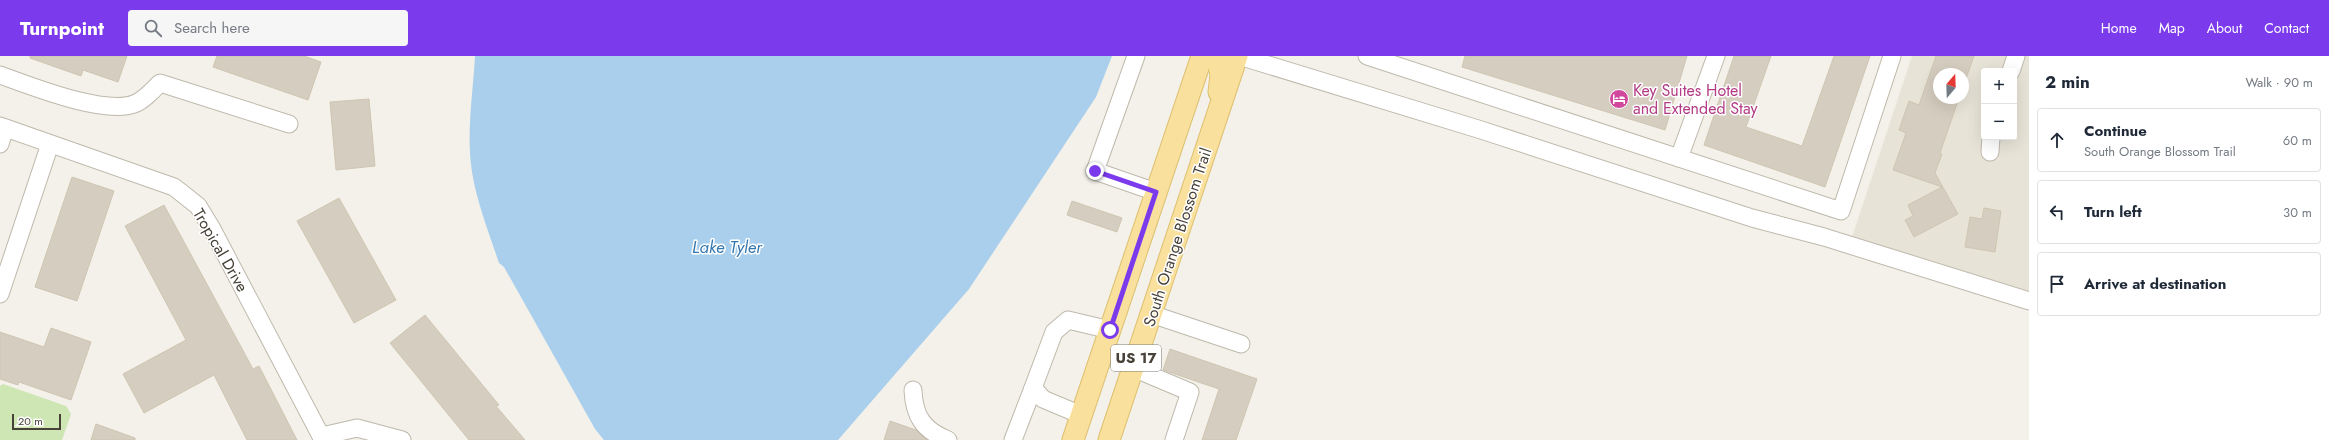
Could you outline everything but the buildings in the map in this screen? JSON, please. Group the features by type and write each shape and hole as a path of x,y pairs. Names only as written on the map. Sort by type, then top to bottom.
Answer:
{"main road":[{"name":"South Orange Blossom Trail","path":"1073,440 1202,56"},
{"path":"1216,118 1221,75 1217,56"},
{"name":"South Orange Blossom Trail","path":"1109,440 1238,56"}],"street":[{"path":"1136,56 1095,171 1156,192"},
{"path":"1238,56 1478,129 1752,218 1847,244 2029,301"},
{"path":"1367,56 1841,211 1892,56"},
{"path":"1679,158 1716,56"},
{"path":"2012,68 2016,56"},
{"path":"0,75 52,93 112,108 135,104 160,83 289,124"},
{"path":"0,144 3,127"},
{"name":"Tropical Drive","path":"3,127 174,187 198,206 212,228 322,438"},
{"path":"0,294 50,144"},
{"path":"1151,314 1241,344"},
{"path":"1013,440 1054,332 1068,320 1110,330"},
{"path":"1133,368 1190,392 1174,440"},
{"path":"1033,388 1043,399 1082,415"},
{"path":"913,390 914,405 917,416 941,437 948,440"},
{"path":"322,438 357,428 402,440"}],"shaded area":[{"path":"1912,56 2029,56 2029,295 1852,237"}],"green space":[{"path":"3,384 66,406 71,414 62,440 0,440 0,386"}],"water":[{"name":"Lake Tyler","path":"475,56 1112,56 1096,97 969,289 838,440 604,440 595,429 504,267 499,263 487,229 477,195 470,158 470,114"}],"place":[{"name":"Key Suites Hotel and Extended Stay","path":"1619,99"}],"route":[{"path":"1095,171 1156,192 1110,330"}]}
